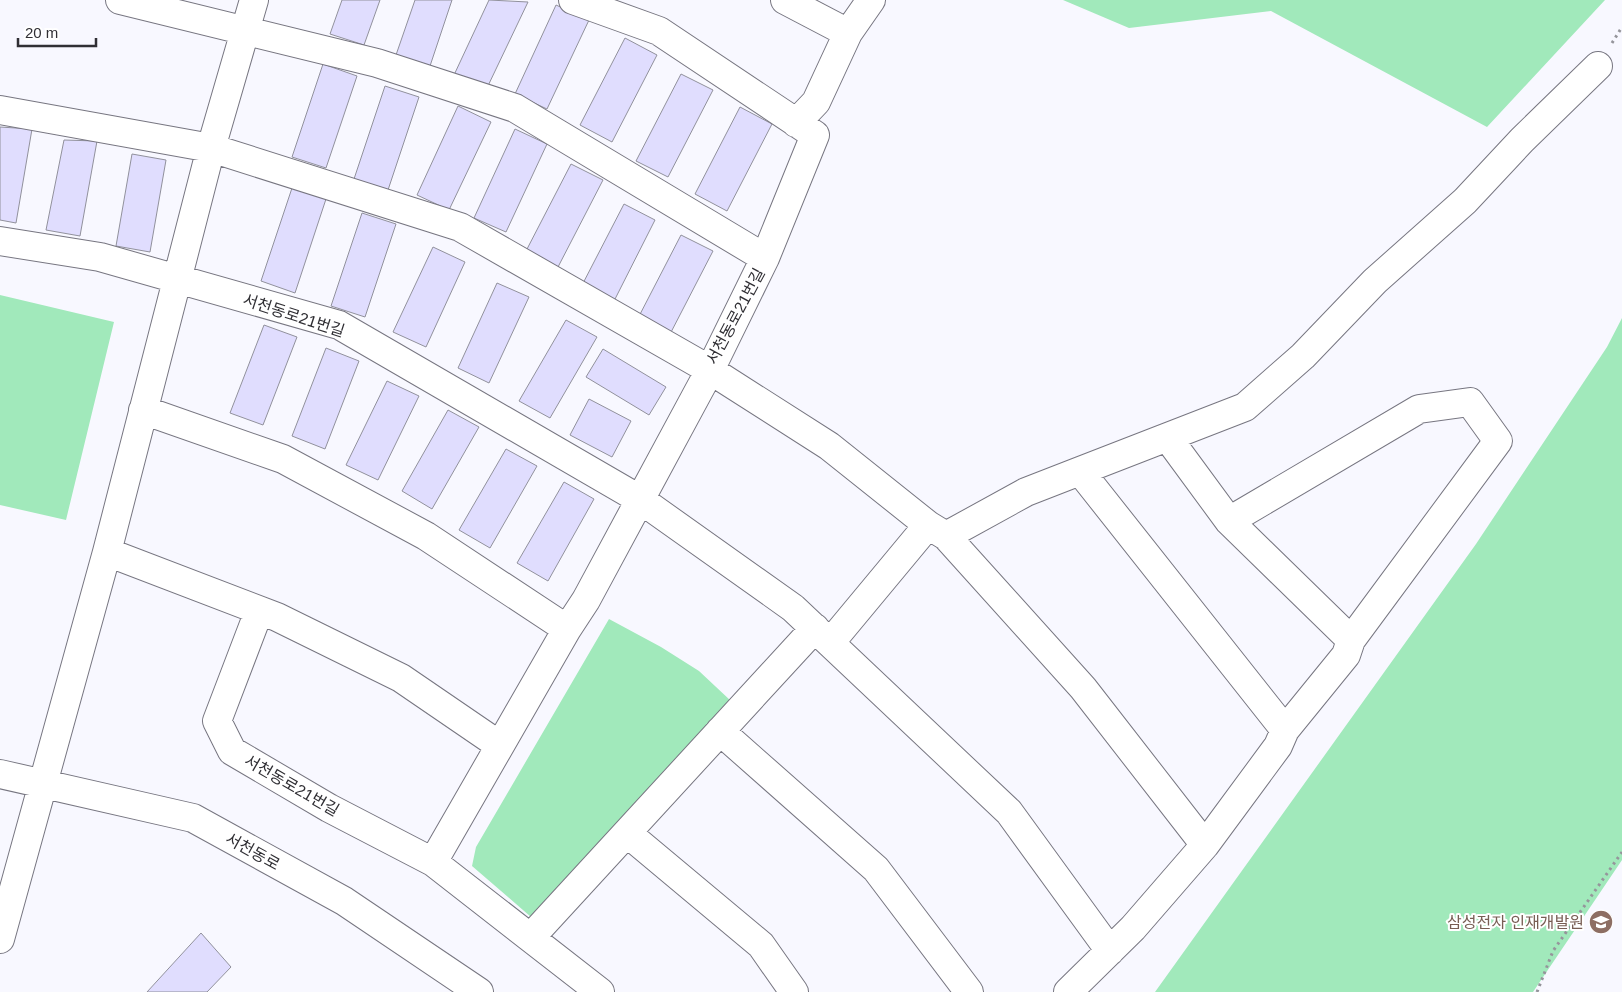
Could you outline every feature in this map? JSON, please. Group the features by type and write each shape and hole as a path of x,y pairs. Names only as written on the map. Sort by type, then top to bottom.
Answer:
{"street":[{"name":"서천동로21번길","path":"120,0 377,63 515,108 765,258"},
{"path":"0,940 107,552 211,148 254,0"},
{"name":"서천동로21번길","path":"0,110 211,148 460,227 710,370 765,258 815,135 659,31 572,0"},
{"path":"785,0 848,33"},
{"path":"796,123 816,102 848,33 871,0"},
{"path":"531,937 720,731 937,530 1026,492 1245,407 1303,356 1375,281 1465,201 1522,140 1598,66"},
{"name":"서천동로21번길","path":"0,241 100,257 339,326 641,500 793,608 1009,812 1110,951"},
{"path":"433,862 566,629 586,600 710,370 829,446 937,530 1083,688 1205,845"},
{"path":"1068,992 1134,928 1205,845 1278,746 1285,730 1346,655 1351,640 1498,441 1470,402 1419,409 1229,521"},
{"path":"143,410 283,460 426,536 566,629"},
{"path":"1168,438 1229,521 1351,640"},
{"path":"1080,471 1285,730"},
{"path":"107,552 259,610 401,678 499,745"},
{"name":"서천동로21번길","path":"259,610 218,721 232,751 329,808 433,862 600,992"},
{"path":"720,731 876,869 969,992"},
{"name":"서천동로","path":"0,774 193,818 344,900 479,992"},
{"path":"627,833 761,944 794,992"}],"path":[{"path":"1538,992 1553,951 1622,852"}],"green space":[{"path":"1063,0 1605,0 1487,127 1271,11 1129,28"},
{"path":"0,295 114,322 66,520 0,505"},
{"path":"1622,318 1622,860 1533,992 1155,992 1476,544 1607,347"},
{"path":"609,619 661,647 699,671 731,701 531,917 472,866 476,847"}],"building":[{"path":"342,0 380,0 364,45 330,34"},
{"path":"415,0 452,0 430,66 396,55"},
{"path":"489,0 528,2 486,90 454,75"},
{"path":"556,5 589,20 547,109 515,94"},
{"path":"625,38 657,55 612,142 580,125"},
{"path":"323,64 357,76 326,168 292,157"},
{"path":"681,74 713,90 668,177 636,161"},
{"path":"385,86 419,97 388,190 354,179"},
{"path":"458,106 491,122 449,210 417,195"},
{"path":"740,107 772,124 727,211 695,194"},
{"path":"0,127 32,129 16,223 0,220"},
{"path":"515,129 547,144 506,232 474,218"},
{"path":"64,140 97,141 80,236 46,230"},
{"path":"132,154 166,160 150,252 116,246"},
{"path":"571,164 603,180 558,267 526,251"},
{"path":"292,188 326,199 295,293 261,281"},
{"path":"624,204 655,220 611,307 579,291"},
{"path":"362,213 396,224 365,317 331,306"},
{"path":"681,235 713,251 668,338 636,322"},
{"path":"433,247 465,262 426,347 393,332"},
{"path":"497,283 529,297 489,383 458,368"},
{"path":"566,320 597,337 550,418 519,401"},
{"path":"264,325 297,337 263,425 230,413"},
{"path":"326,348 359,361 325,449 292,436"},
{"path":"603,349 666,387 649,415 586,377"},
{"path":"387,381 419,396 378,480 346,465"},
{"path":"589,399 631,421 612,457 570,435"},
{"path":"448,410 479,427 432,509 402,491"},
{"path":"506,449 537,466 490,548 459,530"},
{"path":"564,482 594,499 548,581 517,563"},
{"path":"201,933 231,967 207,992 147,992"}],"place":[{"name":"삼성전자 인재개발원","path":"1601,922"}]}
